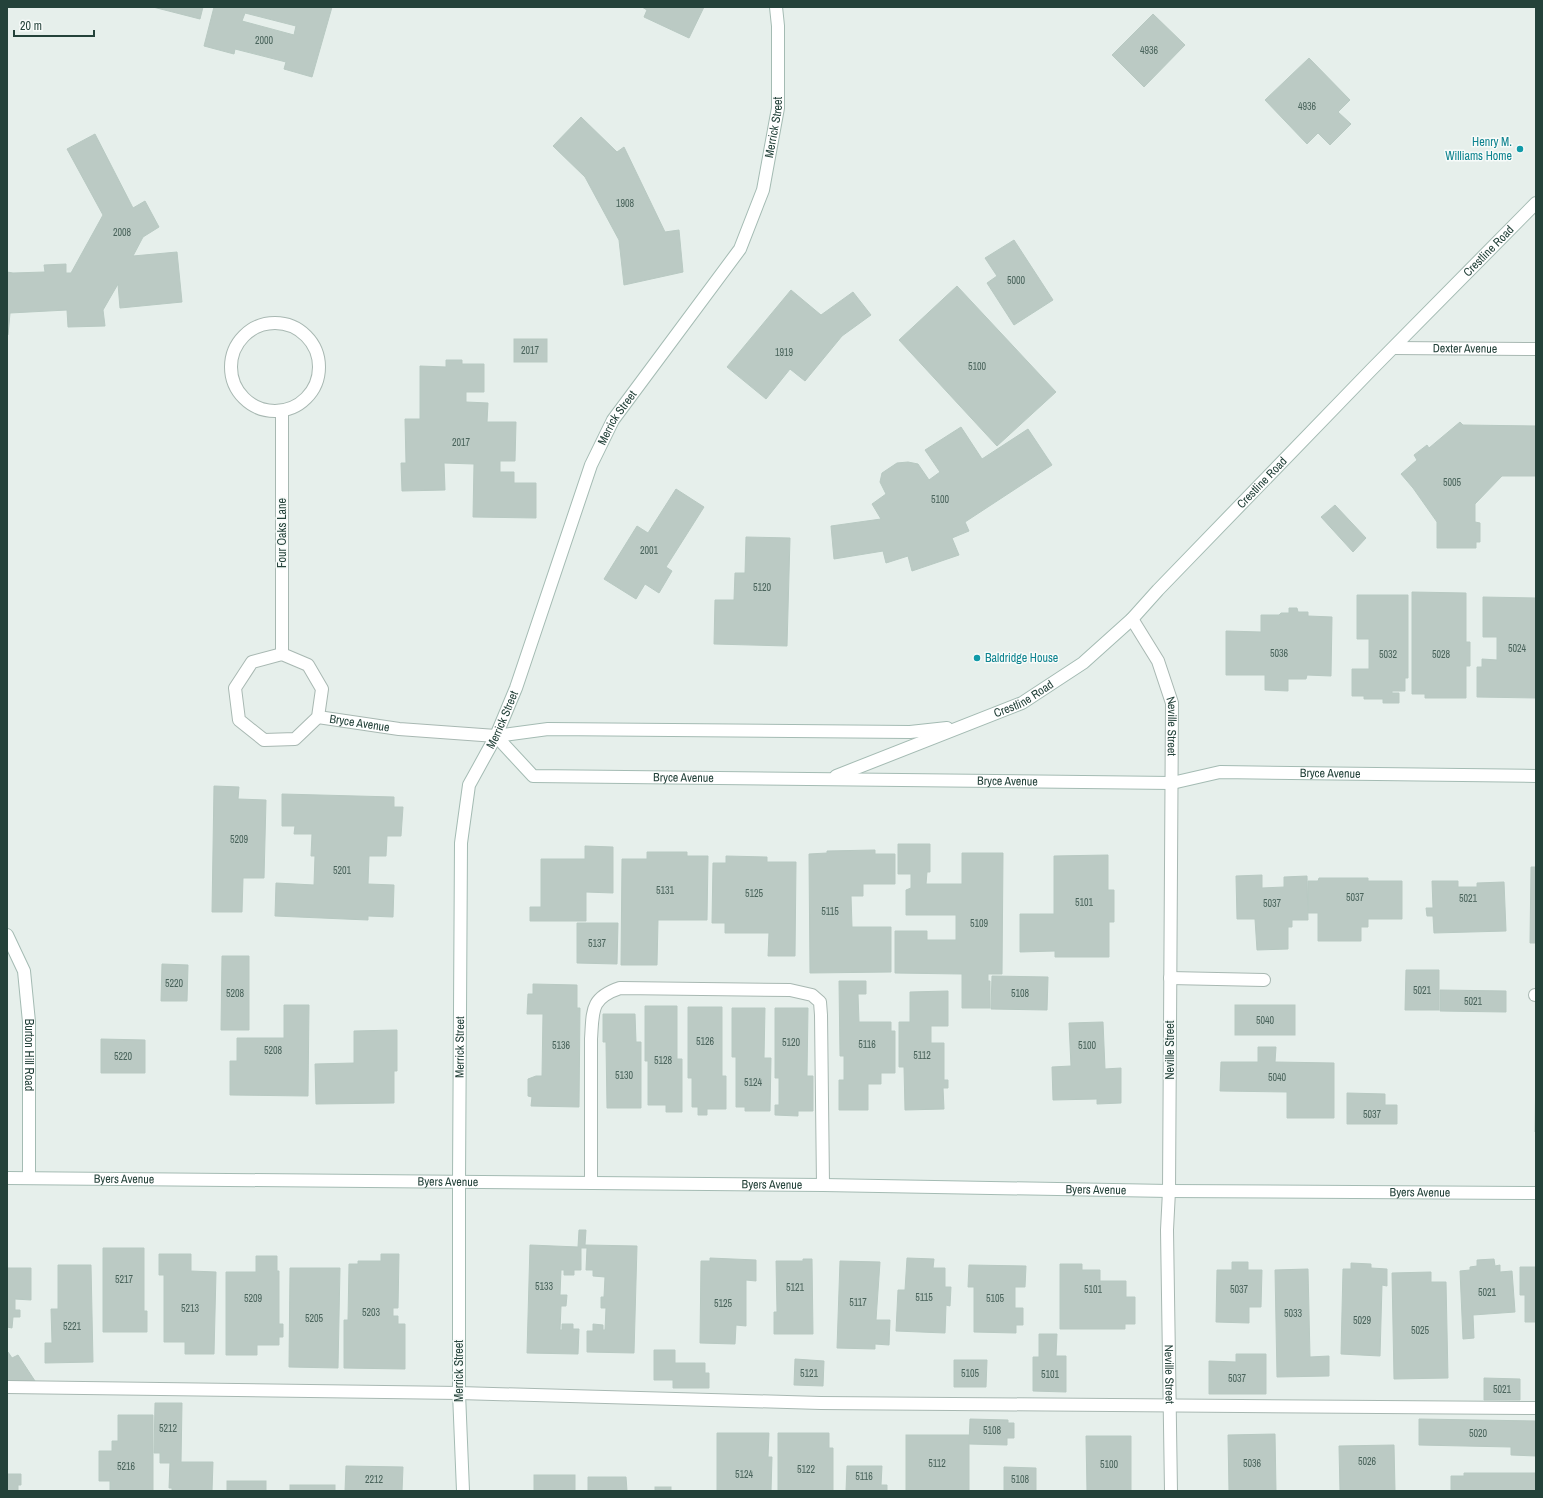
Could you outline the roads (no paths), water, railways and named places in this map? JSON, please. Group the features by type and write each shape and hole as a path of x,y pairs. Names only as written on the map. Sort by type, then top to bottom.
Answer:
{"street":[{"name":"Merrick Street","path":"463,1491 459,1393 461,843 468,785 496,736 516,688 591,465 613,420 740,249 763,190 778,108 778,26 776,7"},
{"name":"Crestline Road","path":"829,779 1022,703 1083,663 1132,619 1158,590 1536,203"},
{"path":"281,322 304,332 319,354 319,380 305,402 282,412 256,409 237,392 229,368 236,343 256,326 281,322"},
{"name":"Dexter Avenue","path":"1394,348 1536,349"},
{"name":"Four Oaks Lane","path":"282,412 282,654"},
{"name":"Neville Street","path":"1132,619 1158,661 1172,703 1169,1192 1167,1230 1171,1491"},
{"path":"282,654 308,665 322,689 318,717 296,739 264,740 239,720 235,688 252,662 282,654"},
{"name":"Bryce Avenue","path":"318,717 399,729 496,736 548,729 910,732 962,727"},
{"name":"Bryce Avenue","path":"496,736 533,776 1172,783 1220,772 1536,776"},
{"name":"Burton Hill Road","path":"7,935 24,971 29,1022 29,1178"},
{"path":"1170,978 1264,980"},
{"path":"591,1183 591,1046 593,1018 595,1005 606,993 620,988 790,990 812,995 820,1002 822,1185"},
{"name":"Byers Avenue","path":"7,1178 822,1185 1169,1192 1536,1193"},
{"path":"7,1387 459,1393 821,1403 1536,1408"}],"place":[{"name":"Henry M. Williams Home","path":"1520,149"},
{"name":"Baldridge House","path":"977,658"}]}
